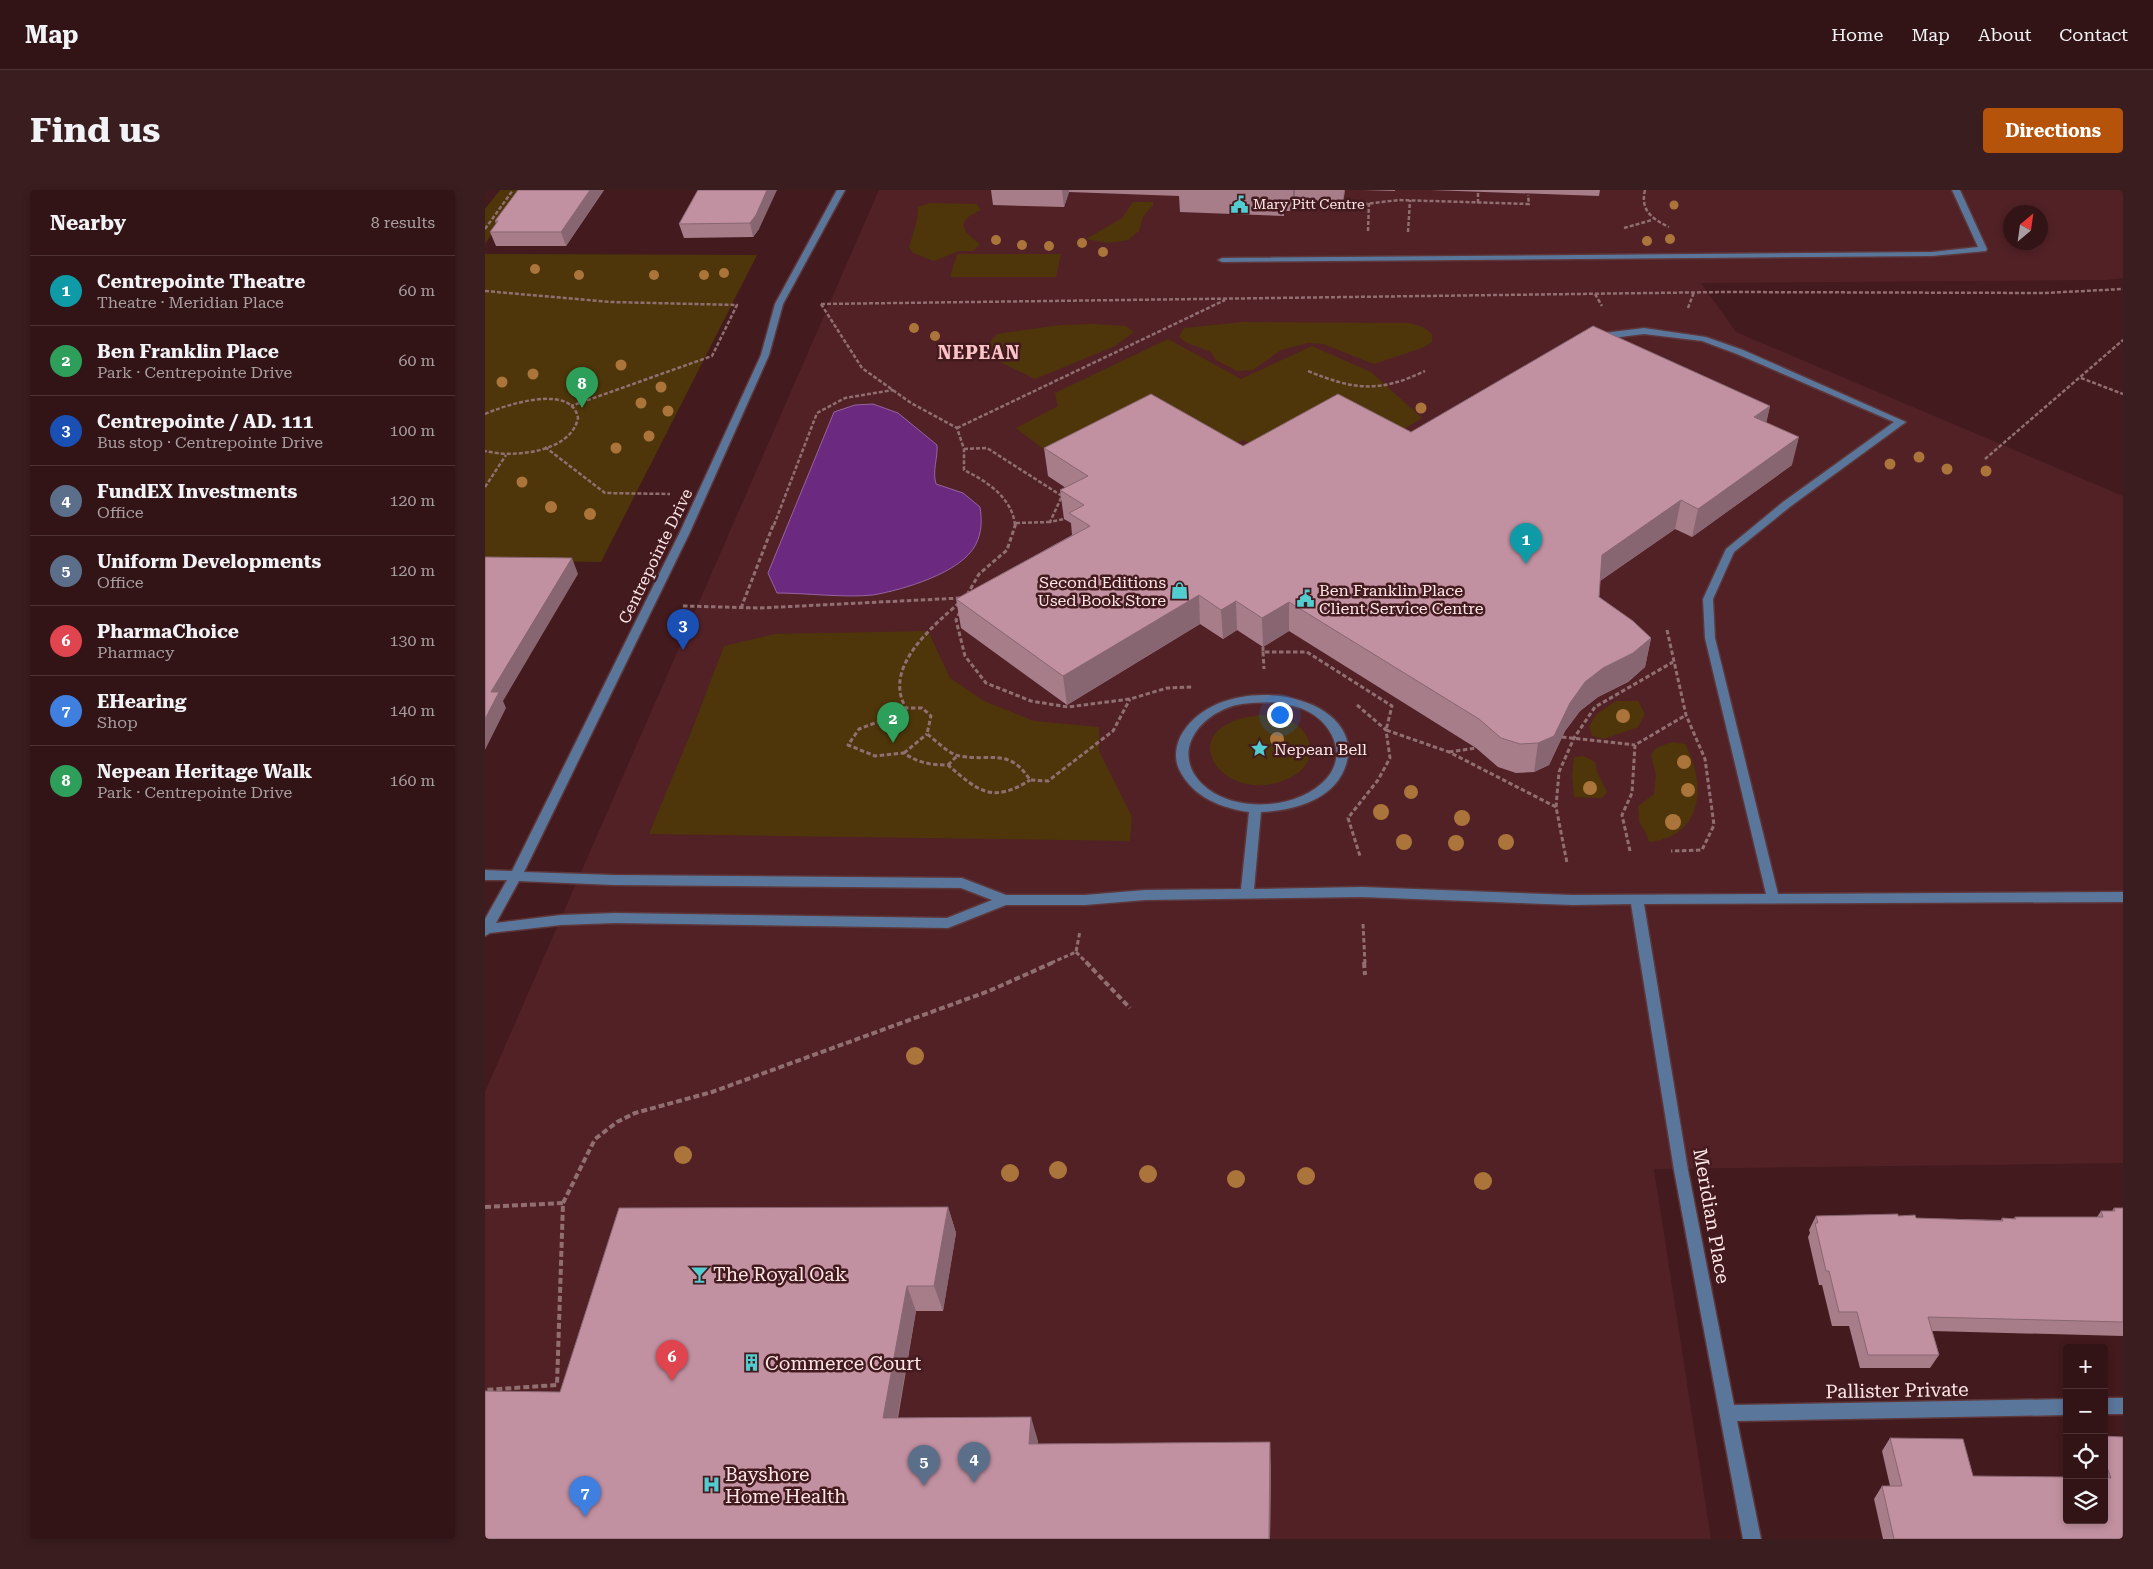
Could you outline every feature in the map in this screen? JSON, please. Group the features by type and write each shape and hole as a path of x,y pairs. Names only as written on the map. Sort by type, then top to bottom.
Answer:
{"street":[{"name":"Centrepointe Drive","path":"485,930 516,875 650,605 703,494 765,355 779,304 841,190"},
{"path":"1222,260 1932,254 1983,249 1956,190"},
{"path":"1595,338 1644,331 1703,339 1740,352 1901,422 1787,504 1730,551 1708,599 1711,638 1773,898"},
{"path":"1272,698 1295,702 1319,712 1335,727 1343,746 1342,765 1331,783 1311,798 1284,807 1255,809 1229,805 1207,795 1191,781 1182,764 1181,747 1189,730 1203,716 1223,705 1247,699 1272,698"},
{"path":"1247,894 1255,809"},
{"path":"485,875 614,880 962,883 1005,900 1085,900 1145,895 1363,892 1573,900 2123,897"},
{"name":"Meridian Place","path":"1637,899 1683,1179 1752,1539"},
{"path":"485,930 561,920 615,918 948,923 1005,900"},
{"path":"2108,1406 2123,1406"},
{"name":"Pallister Private","path":"1728,1413 2063,1407"}],"path":[{"path":"485,229 513,190"},
{"path":"1478,192 1478,203"},
{"path":"1322,209 1369,201 1390,200 1529,204 1528,195"},
{"path":"1367,238 1369,201"},
{"path":"906,708 898,692 900,674 936,623 965,597 979,574 1007,550 1017,523 1008,502 989,482 964,470 964,449 957,428 893,390 862,368 821,304 1595,294 2034,293 2123,288"},
{"path":"485,291 539,298 653,306 737,305 712,356 571,406"},
{"path":"1595,294 1618,334"},
{"path":"957,428 1226,300"},
{"path":"1985,458 2081,378 2123,340"},
{"path":"1308,371 1349,386 1382,388 1402,384 1425,371"},
{"path":"2081,378 2123,394"},
{"path":"741,608 817,413 845,398 893,390"},
{"path":"485,414 497,407 540,398 559,401 571,406 577,414 577,424 569,434 536,451 506,454 485,451"},
{"path":"545,447 605,493 703,494"},
{"path":"964,449 987,448 1062,496 1051,522"},
{"path":"485,487 506,454"},
{"path":"1017,523 1051,522 1064,518"},
{"path":"650,605 741,608 904,602 965,597"},
{"path":"1667,630 1686,715 1705,759 1714,825 1703,850 1671,851"},
{"path":"1263,647 1265,674"},
{"path":"1263,652 1307,652 1392,706 1386,730 1449,752 1556,807"},
{"path":"1567,863 1556,807 1559,772 1574,738 1595,707 1673,662"},
{"path":"904,753 914,760 934,765 948,765 976,789 994,793 1014,790 1030,780 1048,781 1082,757 1113,731 1130,699"},
{"path":"906,708 922,708 931,716 927,734 904,753 889,757 866,756 849,746 852,735 859,730 867,725 890,718 906,708"},
{"path":"1562,737 1635,745 1686,715"},
{"path":"927,734 957,756 997,756 1017,761 1030,780"},
{"path":"1631,851 1622,815 1632,793 1635,745"},
{"path":"1449,752 1476,748"},
{"path":"948,765 957,756"},
{"path":"1075,952 1082,924"},
{"path":"1363,924 1365,975"},
{"path":"1075,952 1130,1008"},
{"path":"560,1393 557,1385 563,1203 595,1139 617,1122 635,1113 711,1092 970,998 1075,952"},
{"path":"485,1207 563,1203"},
{"path":"485,1390 557,1385"}],"shaded area":[{"path":"500,190 522,190 485,244 485,209"},
{"path":"879,190 2123,190 2123,278 2106,280 1701,283 1736,332 2123,496 2123,1163 1654,1169 1711,1539 485,1539 485,1092"},
{"path":"1133,202 1153,202 1153,205 1143,217 1139,231 1128,240 1108,243 1086,239 1122,218"},
{"path":"930,203 976,204 981,210 967,218 964,226 968,234 980,244 973,251 959,251 934,261 913,253 909,247 917,220 918,207"},
{"path":"485,254 757,255 601,562 485,560"},
{"path":"957,254 1061,254 1056,277 950,277"},
{"path":"1243,322 1409,323 1423,327 1432,334 1432,342 1422,348 1374,364 1323,344 1308,343 1281,350 1253,370 1237,371 1216,360 1211,352 1187,343 1179,337 1184,328"},
{"path":"1094,324 1126,326 1134,332 1115,346 1035,379 992,358 990,342 997,334 1060,325"},
{"path":"1168,339 1241,379 1312,346 1371,372 1422,418 1386,440 1262,450 1243,440 1220,452 1060,462 1016,428 1058,406 1055,393"},
{"path":"873,404 898,413 937,445 936,484 963,493 980,507 981,526 976,544 969,554 945,572 885,593 851,596 777,593 768,573 834,412 855,405"},
{"path":"928,631 950,678 984,701 1034,721 1099,727 1099,751 1132,817 1130,841 649,834 724,646 774,634"},
{"path":"1616,701 1638,701 1645,714 1638,727 1604,739 1592,736 1589,726 1597,714"},
{"path":"1260,715 1283,718 1298,726 1308,739 1310,755 1302,769 1295,775 1270,784 1247,784 1228,776 1215,764 1210,749 1215,735 1231,722"},
{"path":"1672,742 1685,744 1692,759 1698,791 1695,806 1690,819 1681,830 1667,838 1649,842 1639,822 1638,806 1654,794 1656,774 1651,755 1656,748"},
{"path":"1584,756 1595,762 1597,772 1607,792 1602,798 1574,797 1572,776 1574,757"}],"building":[{"path":"518,190 590,190 561,232 490,232 498,221 495,221"},
{"path":"698,190 767,190 756,215 750,223 679,224"},
{"name":"Ben Franklin Place Client Service Centre","path":"1593,326 1770,406 1754,417 1799,437 1698,509 1681,500 1602,555 1599,597 1633,621 1651,638 1633,653 1603,668 1585,682 1570,703 1554,736 1538,743 1520,744 1501,738 1479,719 1289,602 1262,618 1236,601 1221,610 1199,595 1063,676 956,599 1090,526 1069,513 1084,505 1060,490 1088,476 1044,448 1151,394 1243,446 1338,394 1411,432"},
{"path":"485,557 572,558 491,692 499,692 485,719"},
{"name":"Commerce Court","path":"948,1207 934,1286 907,1286 883,1418 1031,1417 1029,1444 1270,1442 1269,1539 485,1539 485,1391 560,1392 619,1208"},
{"path":"2114,1208 2123,1208 2123,1322 1928,1317 1939,1355 1868,1355 1857,1312 1839,1312 1829,1271 1826,1271 1815,1223 1818,1223 1816,1216 1898,1214 1898,1216 1915,1215 1916,1218 2003,1221 2002,1218 2016,1219 2015,1217 2103,1217 2101,1211 2115,1211"},
{"path":"2108,1436 2123,1437 2123,1539 1894,1539 1882,1486 1902,1486 1890,1438 1963,1439 1973,1476 2063,1477 2063,1524 2108,1524 2108,1478 2111,1478 2108,1470"}],"place":[{"name":"Mary Pitt Centre","path":"1239,204"},
{"name":"Nepean Heritage Walk","path":"582,408"},
{"name":"Centrepointe Theatre","path":"1526,564"},
{"name":"Second Editions Used Book Store","path":"1180,591"},
{"name":"Ben Franklin Place Client Service Centre","path":"1305,599"},
{"name":"Centrepointe / AD. 111","path":"683,650"},
{"name":"Ben Franklin Place","path":"893,743"},
{"name":"Nepean Bell","path":"1260,749"},
{"name":"The Royal Oak","path":"699,1274"},
{"name":"Commerce Court","path":"751,1363"},
{"name":"PharmaChoice","path":"672,1381"},
{"name":"FundEX Investments","path":"974,1483"},
{"name":"Bayshore Home Health","path":"711,1485"},
{"name":"Uniform Developments","path":"924,1486"},
{"name":"EHearing","path":"585,1517"}],"district":[{"name":"NEPEAN","path":"979,353"}]}
